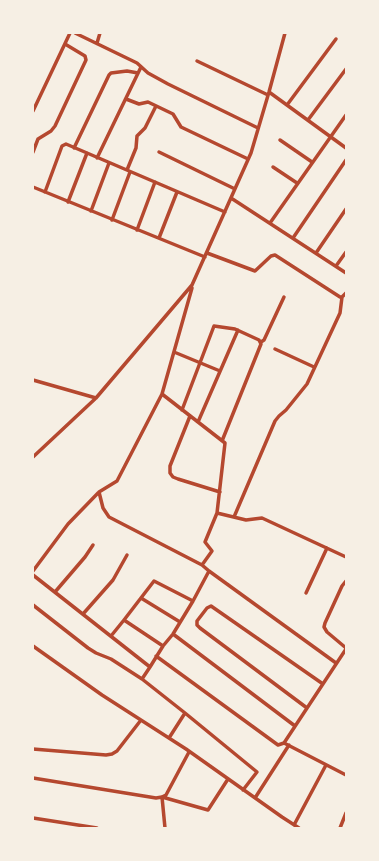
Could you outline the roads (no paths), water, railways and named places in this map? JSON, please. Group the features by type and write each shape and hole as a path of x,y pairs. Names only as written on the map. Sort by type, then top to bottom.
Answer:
{"street":[{"path":"33,111 70,33"},
{"path":"75,33 137,63 148,73 168,84 258,128"},
{"path":"97,44 100,33"},
{"path":"33,571 68,524 99,492 116,481 162,394 192,285 248,159 269,94 285,33"},
{"path":"287,105 336,39"},
{"path":"33,152 38,139 51,131 55,126 86,60 86,56 65,44"},
{"path":"197,61 269,94 287,105 346,148"},
{"path":"97,158 141,67"},
{"path":"308,120 346,69"},
{"path":"74,148 109,75 111,73 127,71 138,73"},
{"path":"126,99 139,104 148,102 175,116 181,127 248,159"},
{"path":"112,220 136,148 137,136 145,128 156,106"},
{"path":"270,223 346,115"},
{"path":"280,140 312,162"},
{"path":"45,192 62,146 66,144 225,212"},
{"path":"160,152 235,189"},
{"path":"68,202 87,153"},
{"path":"293,238 346,160"},
{"path":"91,211 109,163"},
{"path":"273,167 297,183"},
{"path":"137,230 155,182"},
{"path":"33,187 137,230 255,271 271,256 275,255 342,298"},
{"path":"159,238 177,192"},
{"path":"231,198 346,274"},
{"path":"316,253 346,209"},
{"path":"336,266 346,252"},
{"path":"33,457 96,398 192,285"},
{"path":"234,517 275,421 305,388 340,313 342,298 346,293"},
{"path":"222,441 261,342 264,340 284,297"},
{"path":"182,410 214,326 238,330 261,342"},
{"path":"198,422 238,330"},
{"path":"275,348 314,367"},
{"path":"174,352 220,371"},
{"path":"33,380 96,398"},
{"path":"162,394 225,443 217,513 205,542 212,551 202,565"},
{"path":"190,416 170,466 170,473 178,479 220,492"},
{"path":"99,492 103,508 109,517 202,565 336,663"},
{"path":"217,513 246,520 262,518 346,556"},
{"path":"55,592 93,546"},
{"path":"306,594 327,548"},
{"path":"83,614 113,580 127,555"},
{"path":"142,679 156,656 173,634 209,571"},
{"path":"33,575 150,667"},
{"path":"111,636 154,581 193,601"},
{"path":"156,656 278,745 284,743 346,648 327,632 324,627 342,586 346,581"},
{"path":"141,598 180,622"},
{"path":"33,605 88,648 111,659 142,679 257,772 243,790"},
{"path":"307,708 200,628 197,625 197,621 207,608 211,606 323,684"},
{"path":"124,620 163,646"},
{"path":"173,634 295,726"},
{"path":"33,646 299,828"},
{"path":"169,738 185,713"},
{"path":"33,749 106,755 112,754 117,751 141,720"},
{"path":"284,743 346,775"},
{"path":"255,798 288,745"},
{"path":"162,797 166,795 189,752"},
{"path":"294,825 326,765"},
{"path":"33,778 156,798 162,797 208,810 228,779"},
{"path":"162,797 166,828"},
{"path":"340,828 346,813"},
{"path":"33,818 97,828"}]}
